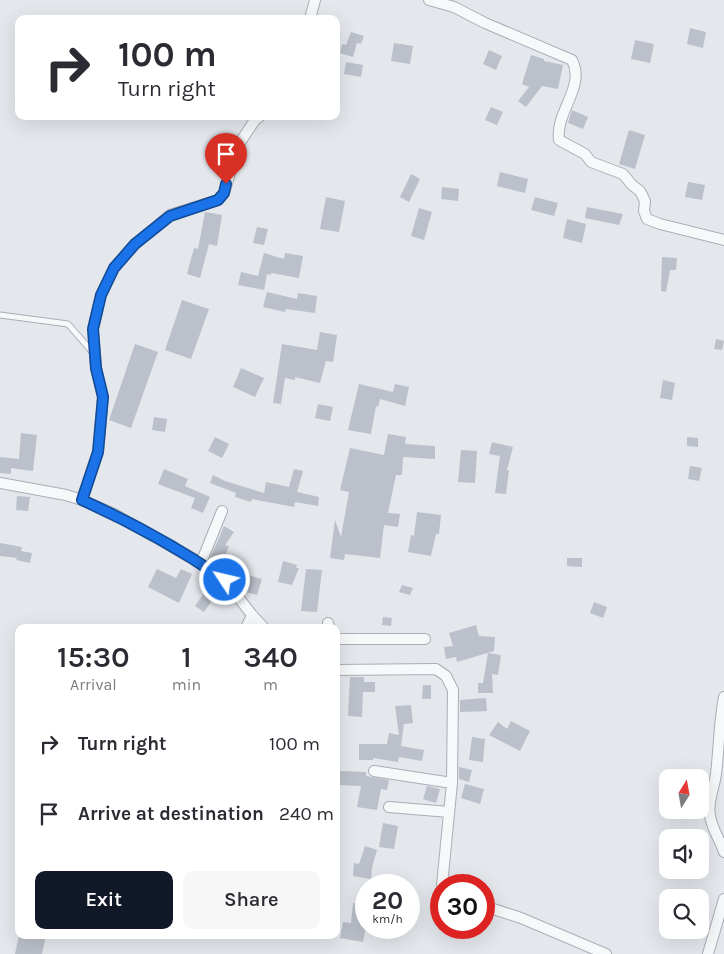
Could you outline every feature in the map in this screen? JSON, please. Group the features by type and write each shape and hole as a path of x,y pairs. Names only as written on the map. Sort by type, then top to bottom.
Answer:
{"street":[{"path":"311,15 315,0"},
{"path":"429,0 454,7 484,23 572,60 577,69 576,81 558,130 559,140 584,154 590,162 623,174 645,201 644,211 647,219 724,240"},
{"path":"82,500 98,452 103,397 96,368 93,329 101,295 114,268 135,244 170,216 218,200 224,193 239,144 255,120"},
{"path":"0,483 82,500 114,514 201,563 225,580 260,624"},
{"path":"201,563 222,511"},
{"path":"248,624 252,615"},
{"path":"340,639 425,638"},
{"path":"340,670 436,669 446,676 452,690 452,783 443,874"},
{"path":"724,697 719,721 715,782 709,802 710,817 724,852"},
{"path":"374,771 452,783"},
{"path":"390,807 449,812"},
{"path":"708,954 724,899"},
{"path":"495,910 521,918 606,954"}],"lane":[{"path":"0,316 68,324 96,357"}],"building":[{"path":"690,28 706,32 703,48 687,44"},
{"path":"351,32 364,36 361,44 357,43 353,57 340,53 342,44 346,45"},
{"path":"635,40 654,44 650,63 631,59"},
{"path":"394,43 413,46 410,64 391,61"},
{"path":"489,50 502,56 496,70 483,64"},
{"path":"531,55 544,59 544,61 563,65 558,89 542,86 526,107 518,101 529,87 522,84"},
{"path":"346,62 363,65 361,77 344,74"},
{"path":"491,107 503,112 497,125 485,120"},
{"path":"572,110 588,117 583,129 568,123"},
{"path":"629,130 645,135 635,169 619,164"},
{"path":"500,172 528,179 525,193 497,186"},
{"path":"411,174 420,179 409,202 400,197"},
{"path":"688,182 705,185 702,200 685,197"},
{"path":"442,187 459,189 458,201 441,199"},
{"path":"326,197 345,201 339,232 320,229"},
{"path":"535,197 558,203 554,216 531,210"},
{"path":"587,207 623,214 619,225 585,218"},
{"path":"419,208 432,212 424,240 411,236"},
{"path":"205,212 222,215 217,246 209,244 200,278 187,274 194,248 198,249"},
{"path":"567,219 586,224 582,243 563,238"},
{"path":"257,227 268,229 264,245 253,243"},
{"path":"264,253 284,259 285,253 303,256 299,278 271,273 271,275 267,274 264,290 238,285 241,272 258,276"},
{"path":"662,257 677,258 676,270 670,270 666,292 661,291"},
{"path":"267,292 297,299 298,293 317,296 315,313 286,309 285,312 263,307"},
{"path":"182,300 209,309 191,359 165,350"},
{"path":"320,332 337,335 333,362 326,361 320,383 295,377 295,380 285,378 281,404 273,403 282,344 317,350"},
{"path":"716,339 724,341 722,350 714,349"},
{"path":"135,344 158,352 131,428 109,420"},
{"path":"241,368 264,378 255,397 233,387"},
{"path":"663,380 675,383 672,400 660,398"},
{"path":"359,384 393,392 395,384 409,387 405,406 380,399 378,407 376,406 371,434 348,430"},
{"path":"318,404 333,407 330,421 315,418"},
{"path":"154,417 167,419 165,432 152,430"},
{"path":"21,433 37,435 33,471 11,468 11,474 0,473 0,457 19,459"},
{"path":"388,434 406,437 405,444 435,446 435,459 403,457 402,475 396,475 388,513 400,514 398,527 384,525 380,558 345,554 344,560 330,558 335,520 341,537 349,492 340,490 350,448 384,455"},
{"path":"215,437 229,444 222,458 208,451"},
{"path":"687,437 698,438 698,447 687,446"},
{"path":"492,442 513,447 507,470 509,470 506,494 495,493 500,456 489,454"},
{"path":"461,450 477,451 475,483 458,482"},
{"path":"690,466 702,468 699,481 688,479"},
{"path":"164,469 188,479 185,486 210,497 203,513 191,508 195,498 158,484"},
{"path":"294,469 303,471 297,492 319,497 318,506 295,502 294,507 252,499 251,502 235,497 236,493 210,483 213,475 225,481 264,493 266,482 289,487"},
{"path":"17,496 30,497 28,511 16,510"},
{"path":"417,512 441,515 439,534 436,534 431,556 408,552 411,535 414,536"},
{"path":"224,526 234,532 225,545 229,546 220,568 209,561"},
{"path":"0,543 22,547 21,551 32,553 30,563 16,560 17,558 0,556"},
{"path":"567,558 582,558 582,567 567,566"},
{"path":"283,561 297,565 296,568 299,568 292,585 278,582"},
{"path":"157,569 176,578 181,569 192,574 179,603 148,587"},
{"path":"306,569 322,570 317,612 301,611"},
{"path":"238,572 262,579 257,595 242,591 235,582"},
{"path":"211,583 220,589 204,612 195,606"},
{"path":"402,585 413,588 410,595 399,592"},
{"path":"594,602 607,607 603,618 590,613"},
{"path":"383,617 392,618 391,626 382,625"},
{"path":"476,625 479,636 495,637 494,651 457,662 456,657 446,659 444,647 453,646 449,633"},
{"path":"488,653 501,655 498,675 492,674 493,693 478,693 478,683 483,683"},
{"path":"350,677 364,677 364,682 375,682 375,692 363,692 362,717 348,716"},
{"path":"423,685 431,685 431,699 422,699"},
{"path":"486,698 487,711 460,712 460,700"},
{"path":"411,705 413,723 404,724 401,746 424,750 422,761 399,757 398,762 373,758 373,760 359,760 359,744 387,744 389,733 399,735 395,706"},
{"path":"511,721 530,731 520,751 489,735 498,722 507,729"},
{"path":"472,737 485,739 483,762 469,760"},
{"path":"459,767 472,770 469,782 459,779"},
{"path":"340,771 366,772 366,776 389,780 387,790 381,789 377,810 357,807 361,786 340,785"},
{"path":"465,784 484,789 480,804 461,798"},
{"path":"427,786 440,789 436,803 423,799"},
{"path":"383,823 398,826 394,849 379,847"},
{"path":"365,846 377,850 371,874 355,874 355,876 353,876 354,863 359,864"},
{"path":"353,903 355,903 355,939 364,939 363,942 340,938 343,922 351,923"},
{"path":"18,939 45,939 42,954 15,954"}],"route":[{"path":"225,580 201,563 114,514 82,500 98,452 103,397 96,368 93,329 101,295 114,268 135,244 170,216 218,200 224,193 226,184"}]}
